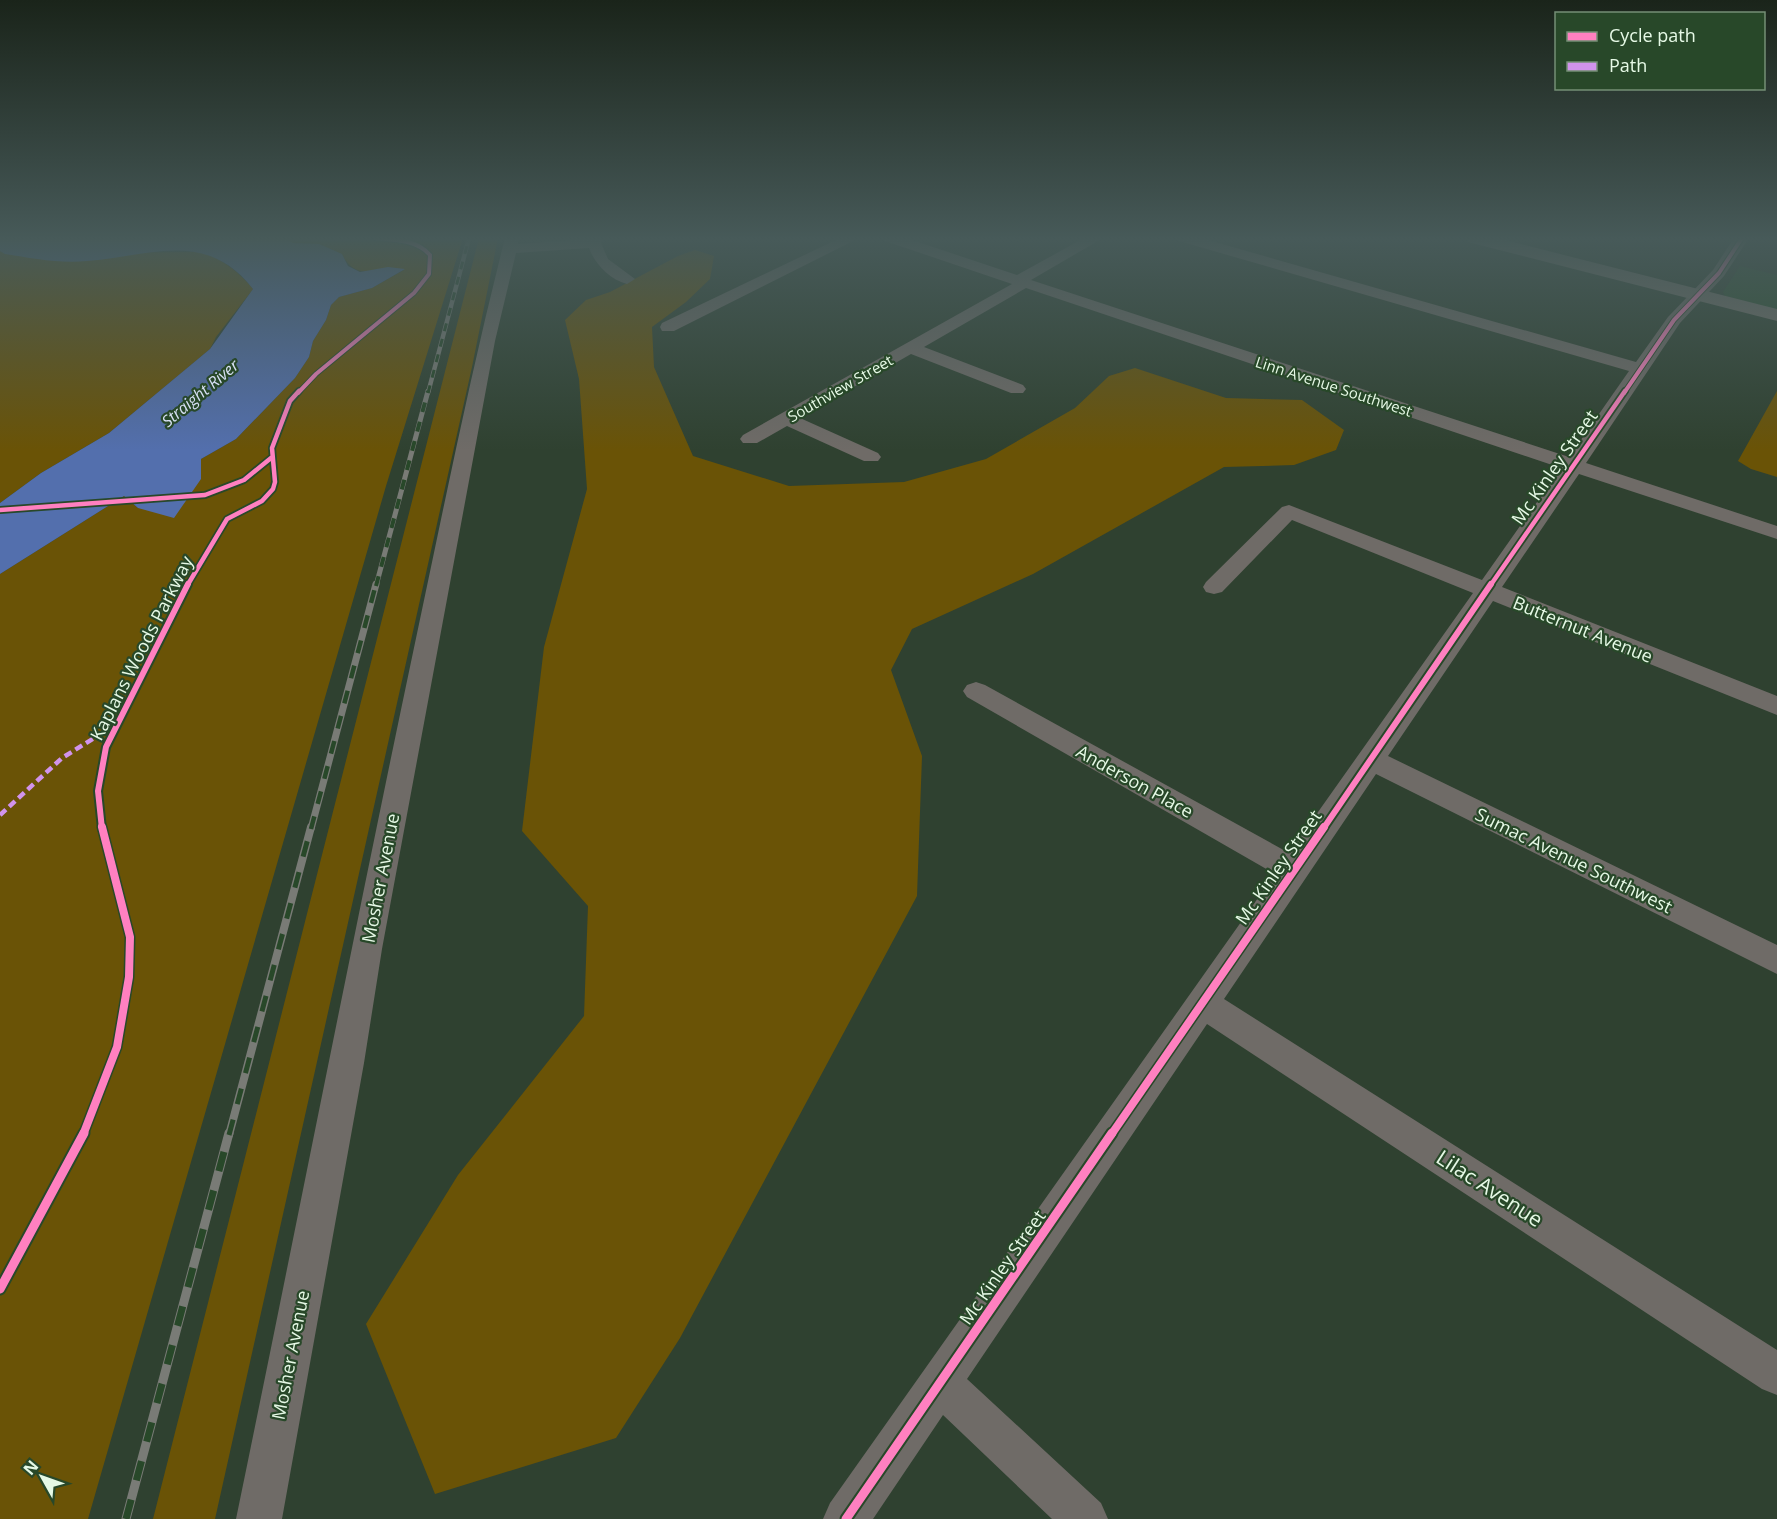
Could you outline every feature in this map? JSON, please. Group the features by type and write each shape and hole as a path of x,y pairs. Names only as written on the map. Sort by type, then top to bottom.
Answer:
{"main road":[{"path":"1753,309 1777,315"}],"street":[{"name":"Mosher Avenue","path":"259,1519 347,1063 366,949 496,309"},
{"path":"668,327 705,309"},
{"name":"Southview Street","path":"750,439 976,309"},
{"name":"Linn Avenue Southwest","path":"1102,309 1777,533"},
{"path":"1431,309 1640,369"},
{"name":"Mc Kinley Street","path":"846,1519 1640,369 1684,309"},
{"path":"911,348 1017,389"},
{"path":"788,419 871,457"},
{"name":"Butternut Avenue","path":"1214,587 1289,511 1777,706"},
{"name":"Anderson Place","path":"976,692 1294,870"},
{"name":"Sumac Avenue Southwest","path":"1371,760 1777,960"},
{"name":"Lilac Avenue","path":"1202,1003 1777,1374"},
{"path":"940,1383 1086,1519"}],"shaded area":[{"path":"0,309 238,309 216,337 210,349 109,433 41,473 0,503"},
{"path":"330,309 441,309 386,486 88,1519 0,1519 0,574 124,496 138,508 201,479 201,459 236,439 295,378 309,357 313,341 326,320"},
{"path":"461,309 484,309 215,1519 153,1519"},
{"path":"577,309 677,309 652,327 654,367 693,456 789,486 904,482 986,459 1075,408 1109,376 1135,368 1226,398 1302,400 1344,430 1336,450 1294,465 1224,467 1033,574 912,629 891,670 922,756 917,896 680,1338 616,1438 435,1494 366,1324 458,1175 584,1016 588,906 522,831 544,647 587,489 579,379 565,320"},
{"path":"1777,391 1777,477 1751,469 1738,461"}],"water":[{"name":"Straight River","path":"239,309 330,309 326,320 313,341 309,357 295,378 236,439 201,459 201,479 174,518 138,508 124,496 0,574 0,503 41,473 109,433 210,349"}],"railway":[{"path":"428,393 450,309"},
{"path":"376,586 428,391"},
{"path":"311,829 376,584"},
{"path":"229,1135 311,827"},
{"path":"126,1519 229,1133"}],"marked path":[{"path":"0,815 62,758 115,725"}],"cycle path":[{"name":"Kaplans Woods Parkway","path":"0,1289 82,1138 117,1047 129,977 130,937 102,831 98,791 106,747 194,573 227,519 262,501 273,489 275,482 272,448 290,401 316,374 395,309"},
{"path":"846,1519 1674,320 1685,309"},
{"path":"0,510 205,495 244,480 271,458"}]}
